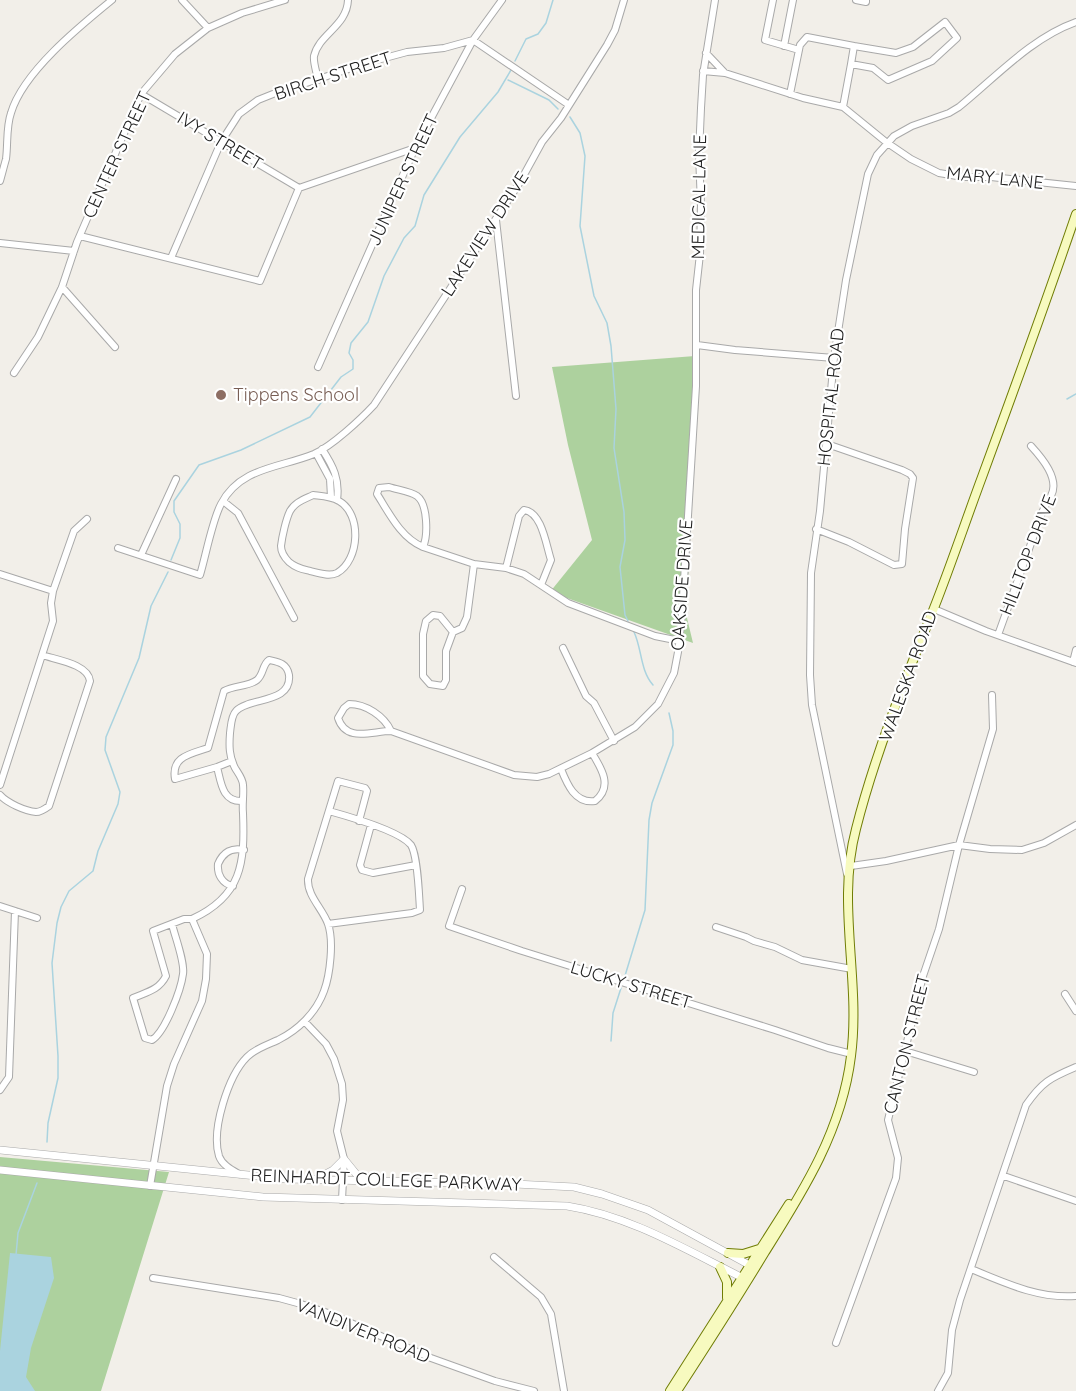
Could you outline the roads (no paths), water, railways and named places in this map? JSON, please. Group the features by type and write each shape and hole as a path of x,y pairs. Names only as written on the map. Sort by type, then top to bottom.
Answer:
{"main road":[{"name":"WALESKA ROAD","path":"752,1267 809,1180 838,1115 852,1054 854,1011 851,945 848,929 848,883 855,831 902,689 934,609 1030,347 1076,214"},
{"name":"WALESKA ROAD","path":"752,1267 759,1249 822,1154"},
{"path":"728,1253 743,1254 759,1249"},
{"path":"720,1267 727,1282 727,1300"},
{"path":"681,1390 692,1367 752,1267"},
{"path":"670,1391 727,1300 745,1279"}],"street":[{"path":"0,181 5,160 10,114 18,96 38,67 112,0"},
{"path":"182,0 208,28"},
{"name":"CENTER STREET","path":"14,373 38,337 62,287 80,236 141,94 175,54 208,28 242,13 285,0"},
{"path":"318,80 314,58 317,48 348,12 348,0"},
{"name":"JUNIPER STREET","path":"318,368 415,148 473,40 502,0"},
{"name":"LAKEVIEW DRIVE","path":"141,555 200,575 220,505 238,481 257,472 319,451 356,424 374,405 520,182 542,142 570,105 615,30 624,0"},
{"name":"MEDICAL LANE","path":"697,345 696,290 700,254 701,205 699,154 704,71 715,0"},
{"path":"773,0 765,40 799,50"},
{"path":"784,46 793,0"},
{"path":"856,0 866,2 866,0"},
{"path":"790,94 800,45 807,38 896,53 913,47 945,22 957,38 932,61 888,80 873,68 851,64"},
{"name":"HOSPITAL ROAD","path":"848,883 812,705 811,573 827,444 834,358 846,280 868,174 886,142 912,126 959,107 1038,40 1054,30 1076,22"},
{"path":"473,40 570,105"},
{"name":"BIRCH STREET","path":"171,258 221,142 239,114 258,100 298,84 318,80 369,62 407,52 444,48 473,40"},
{"path":"704,71 725,73 790,94 843,107 854,46"},
{"path":"706,53 725,73"},
{"name":"IVY STREET","path":"141,94 299,188"},
{"name":"MARY LANE","path":"843,107 886,142 927,168 950,176 991,177 1076,186"},
{"path":"80,236 260,281 299,188 415,148"},
{"path":"496,219 516,396"},
{"path":"0,243 74,251"},
{"path":"62,287 115,347"},
{"path":"697,345 834,358"},
{"name":"OAKSIDE DRIVE","path":"391,731 388,724 361,705 350,704 344,708 338,718 343,729 349,733 391,731 514,775 537,777 561,769 614,741 635,727 658,704 674,673 680,641 694,440 697,345"},
{"path":"816,529 849,542 894,566 902,564 913,478 902,470 827,444"},
{"name":"HILLTOP DRIVE","path":"998,635 1042,513 1052,495 1054,482 1041,457 1031,446"},
{"path":"319,451 333,466 337,477 334,498"},
{"path":"118,548 141,555 176,479"},
{"path":"423,546 427,538 423,503 417,496 389,487 379,488 377,494 396,524 412,543 474,564 506,568 528,576 568,603 655,636 680,641"},
{"path":"313,495 334,498 349,509 356,526 355,543 348,561 338,573 329,575 296,568 285,558 281,548 290,511 298,502 313,495"},
{"path":"224,501 238,513 294,618"},
{"path":"506,568 519,516 524,510 531,511 537,517 551,560 541,585"},
{"path":"0,785 53,621 51,603 53,591 74,531 87,519"},
{"path":"453,632 440,616 434,615 426,621 423,634 423,676 430,684 443,686 446,680 446,651 453,632 462,628 467,617 474,564"},
{"path":"0,574 53,591"},
{"path":"934,609 1074,662 1076,650"},
{"path":"562,648 586,696 594,703 614,741"},
{"path":"0,795 5,801 37,812 49,806 90,681 85,669 42,655"},
{"path":"172,924 184,973 175,1000 158,1036 152,1040 145,1038 133,998 155,989 162,984 166,976 153,931 184,919 192,919 216,905 233,886 244,850 243,783 230,755 233,714 240,708 278,696 283,691 289,675 280,662 268,660 264,664 262,675 254,682 224,691 221,709 208,748 181,758 175,766 174,777 175,779 184,777 232,760"},
{"name":"CANTON STREET","path":"836,1343 896,1178 898,1158 888,1120 923,976 939,929 959,844 993,729 992,695"},
{"path":"561,769 578,798 583,801 595,801 603,793 606,781 592,753"},
{"path":"217,767 225,794 233,801 242,801"},
{"path":"242,1176 224,1163 219,1155 221,1113 231,1083 240,1066 255,1050 280,1039 305,1022 324,992 328,976 331,942 328,924 308,884 338,780 365,788 368,795 359,821"},
{"path":"328,924 420,910 416,865 411,846 396,835 329,811"},
{"path":"371,825 360,865 362,870 373,873 416,865"},
{"path":"851,866 886,861 959,844 990,849 1022,850 1044,843 1076,825"},
{"path":"233,886 225,883 221,878 218,864 224,854 230,850 244,850"},
{"name":"LUCKY STREET","path":"462,889 449,926 852,1054"},
{"path":"0,906 37,918"},
{"path":"0,1090 9,1077 15,911"},
{"path":"150,1186 167,1086 174,1064 202,1001 206,979 207,954 192,919"},
{"path":"716,927 775,947 802,960 852,969"},
{"path":"1065,994 1076,1011"},
{"path":"305,1022 326,1044 334,1059 342,1084 343,1100 337,1131 344,1159 342,1200"},
{"path":"905,1051 974,1072"},
{"path":"938,1391 948,1373 952,1330 1026,1105 1039,1086 1076,1067"},
{"name":"REINHARDT COLLEGE PARKWAY","path":"0,1148 12,1152 242,1176 412,1183 553,1185 592,1191 648,1210 752,1267"},
{"path":"313,1180 333,1170 344,1159"},
{"path":"344,1159 357,1175 412,1183"},
{"name":"REINHARDT COLLEGE PARKWAY","path":"0,1171 263,1197 544,1204 578,1208 632,1224 745,1279"},
{"path":"1004,1176 1076,1201"},
{"path":"494,1257 542,1297 551,1314 564,1391"},
{"path":"971,1269 1040,1295 1076,1296"},
{"name":"VANDIVER ROAD","path":"153,1278 279,1298 301,1304 337,1317 431,1358 495,1381 534,1391"}],"water":[{"path":"10,1253 51,1257 54,1278 31,1348 26,1377 35,1391 0,1391 0,1351"}],"waterway":[{"path":"515,61 526,39 538,34 546,23 553,0"},
{"path":"171,560 180,538 180,524 174,512 174,501 199,465 241,450 310,417 341,377 353,369 353,360 349,353 351,343 368,322 384,276 404,238 415,226 424,195 460,137 498,92 511,70"},
{"path":"508,80 549,100 558,109"},
{"path":"570,117 580,133 585,156 580,226 594,296 607,323 611,346 616,409 614,448 624,512 625,540 620,567 625,615 628,621"},
{"path":"1067,399 1076,394"},
{"path":"47,1142 48,1123 58,1078 52,963 57,923 61,907 69,891 93,871 98,851 118,804 120,792 105,750 106,737 139,658 151,606 168,572"},
{"path":"634,632 643,666 653,685"},
{"path":"624,979 645,910 649,820 652,803 673,745 669,713"},
{"path":"611,1041 613,1013 621,988"},
{"path":"16,1255 18,1233 37,1183"}],"place":[{"name":"Tippens School","path":"221,395"}]}
